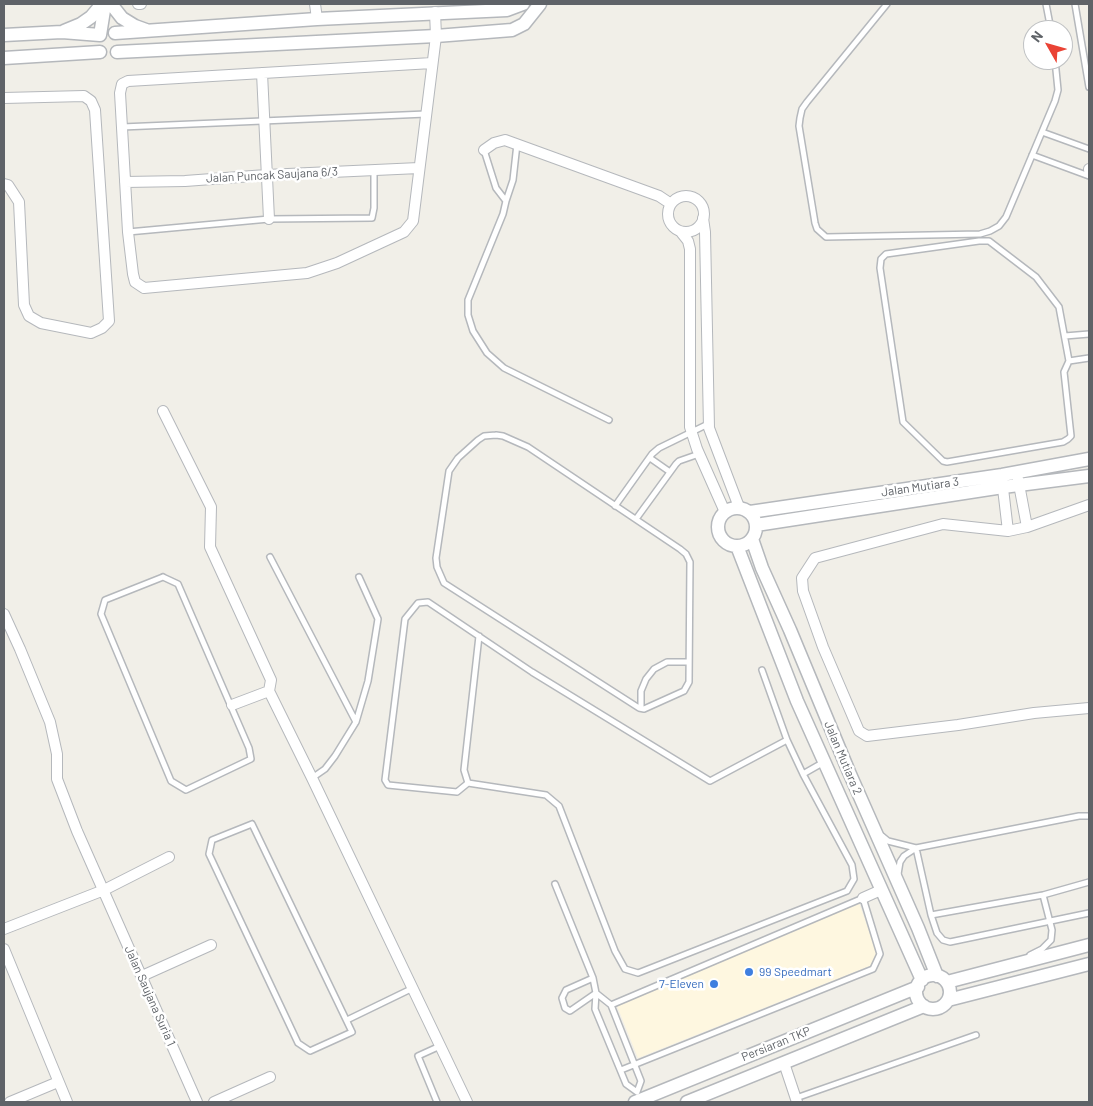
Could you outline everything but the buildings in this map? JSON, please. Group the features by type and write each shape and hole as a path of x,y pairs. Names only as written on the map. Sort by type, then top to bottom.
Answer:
{"street":[{"path":"107,4 122,18 135,26 150,31"},
{"path":"62,32 81,24 107,4"},
{"path":"107,4 114,33 120,41 117,52"},
{"path":"100,52 96,43 100,35 107,4"},
{"path":"315,4 317,19"},
{"path":"4,36 62,32 100,35 106,32 150,31 317,19 507,10 524,4"},
{"path":"4,58 100,52 111,55 117,52 436,36 512,30 524,24 540,4"},
{"path":"432,63 128,81 122,84 120,94 128,232 132,274 136,282 144,288 307,273 337,263 404,232 413,221 436,36 435,12"},
{"path":"262,73 269,219"},
{"path":"4,98 84,96 91,101 95,110 109,321 102,328 90,333 41,324 29,316 24,305 19,202 8,185 4,184"},
{"path":"484,150 494,143 505,140 659,196 671,204"},
{"name":"Jalan Puncak Saujana 6/3","path":"125,182 186,181 266,175 419,168"},
{"path":"703,218 695,230 689,232 680,231 672,227 669,222 668,210 671,204 681,197 692,197 701,204 703,210 708,424 711,437 744,510"},
{"path":"680,231 688,242 690,249 690,427 725,512"},
{"path":"163,411 210,507 210,547 271,680 269,691 467,1102"},
{"name":"Jalan Mutiara 3","path":"1018,479 1089,459"},
{"name":"Jalan Mutiara 3","path":"744,510 1018,479 1089,476"},
{"path":"1018,479 1028,527"},
{"path":"1002,481 1008,531"},
{"name":"Jalan Mutiara 3","path":"756,525 1002,481"},
{"path":"1089,505 1028,527 1008,531 943,524 815,558 802,578 803,591 823,647 859,731 866,736 958,725 1034,713 1089,708"},
{"path":"733,508 744,510 754,517 756,525 755,534 748,543 736,546 725,542 718,532 719,520 725,512 733,508"},
{"name":"Jalan Mutiara 2","path":"752,539 762,568 790,630 870,823 942,979"},
{"name":"Jalan Mutiara 2","path":"736,546 797,701 920,983"},
{"name":"Jalan Saujana Suria 1","path":"4,614 50,722 57,754 58,779 77,831 197,1102"},
{"path":"232,705 269,691"},
{"path":"4,929 104,890 169,857"},
{"path":"863,898 881,890"},
{"path":"1089,945 1012,965 942,979 931,975 920,983 918,997 924,1006 935,1009 948,1000 1089,964"},
{"path":"142,976 211,946"},
{"path":"4,949 67,1102"},
{"path":"1051,955 1054,973"},
{"path":"942,979 950,991 948,1000"},
{"name":"Persiaran TKP","path":"637,1098 920,983"},
{"name":"Persiaran TKP","path":"687,1102 924,1006"},
{"path":"784,1063 796,1100"},
{"path":"214,1102 270,1077"},
{"path":"10,1102 58,1082"}],"lane":[{"path":"887,4 802,109 800,126 814,223 816,229 821,234 833,238 980,234 990,232 999,226 1006,217 1058,90 1056,70"},
{"path":"1046,4 1049,20"},
{"path":"1076,4 1089,87"},
{"path":"122,127 426,114"},
{"path":"1042,132 1089,149"},
{"path":"517,144 513,180 503,214 468,300 468,315 473,331 487,354 504,368 609,420"},
{"path":"484,150 496,188 506,201"},
{"path":"1032,155 1089,176"},
{"path":"128,232 269,219 372,218 374,208 374,170"},
{"path":"979,241 989,242 1036,277 1059,307 1069,361 1064,372 1071,436 1068,439 1063,442 947,462 943,461 903,422 880,268 881,259 886,254 979,241"},
{"path":"1065,336 1089,334"},
{"path":"1069,361 1089,358"},
{"path":"616,506 659,448 708,424"},
{"path":"484,436 503,436 528,447 616,506 680,549 690,562 689,682 684,691 641,708 634,706 447,586 436,567 436,551 449,471 458,458 484,436"},
{"path":"636,519 679,461 700,454"},
{"path":"650,458 670,472"},
{"path":"270,557 356,722"},
{"path":"163,577 178,584 232,705 250,748 251,760 186,790 171,781 101,614 105,600 163,577"},
{"path":"312,778 325,769 356,722 368,681 378,620 359,577"},
{"path":"762,670 787,740 852,865 854,879 847,891 638,973 625,969 615,951 559,806 546,795 468,783 457,792 388,784 385,780 405,619 418,603 428,602 532,672 710,781 787,740"},
{"path":"468,783 464,770 479,636"},
{"path":"641,708 641,691 646,679 654,669 667,662 689,662"},
{"path":"803,774 825,762"},
{"path":"898,884 900,862 904,856 916,848 1079,816 1089,816"},
{"path":"870,823 888,841 916,848"},
{"path":"252,824 347,1020 352,1032 310,1051 298,1043 209,854 212,840 252,824"},
{"path":"916,848 931,915 943,940 950,942 1089,913"},
{"path":"931,915 1043,895 1089,882"},
{"path":"555,884 593,978 596,993 595,1008 626,1084 637,1098"},
{"path":"1012,965 1042,949 1051,940 1052,930 1043,895"},
{"path":"611,1005 863,898 880,954 873,969 620,1070"},
{"path":"593,978 566,990 562,998 565,1008 570,1011 596,993"},
{"path":"347,1020 413,988"},
{"path":"596,993 611,1005 635,1064 641,1081 637,1098"},
{"path":"796,1100 976,1035"},
{"path":"438,1102 418,1056 440,1046"}],"shaded area":[{"path":"859,903 877,954 872,965 638,1058 617,1006"}],"place":[{"name":"99 Speedmart","path":"749,972"},
{"name":"7-Eleven","path":"714,984"}]}
